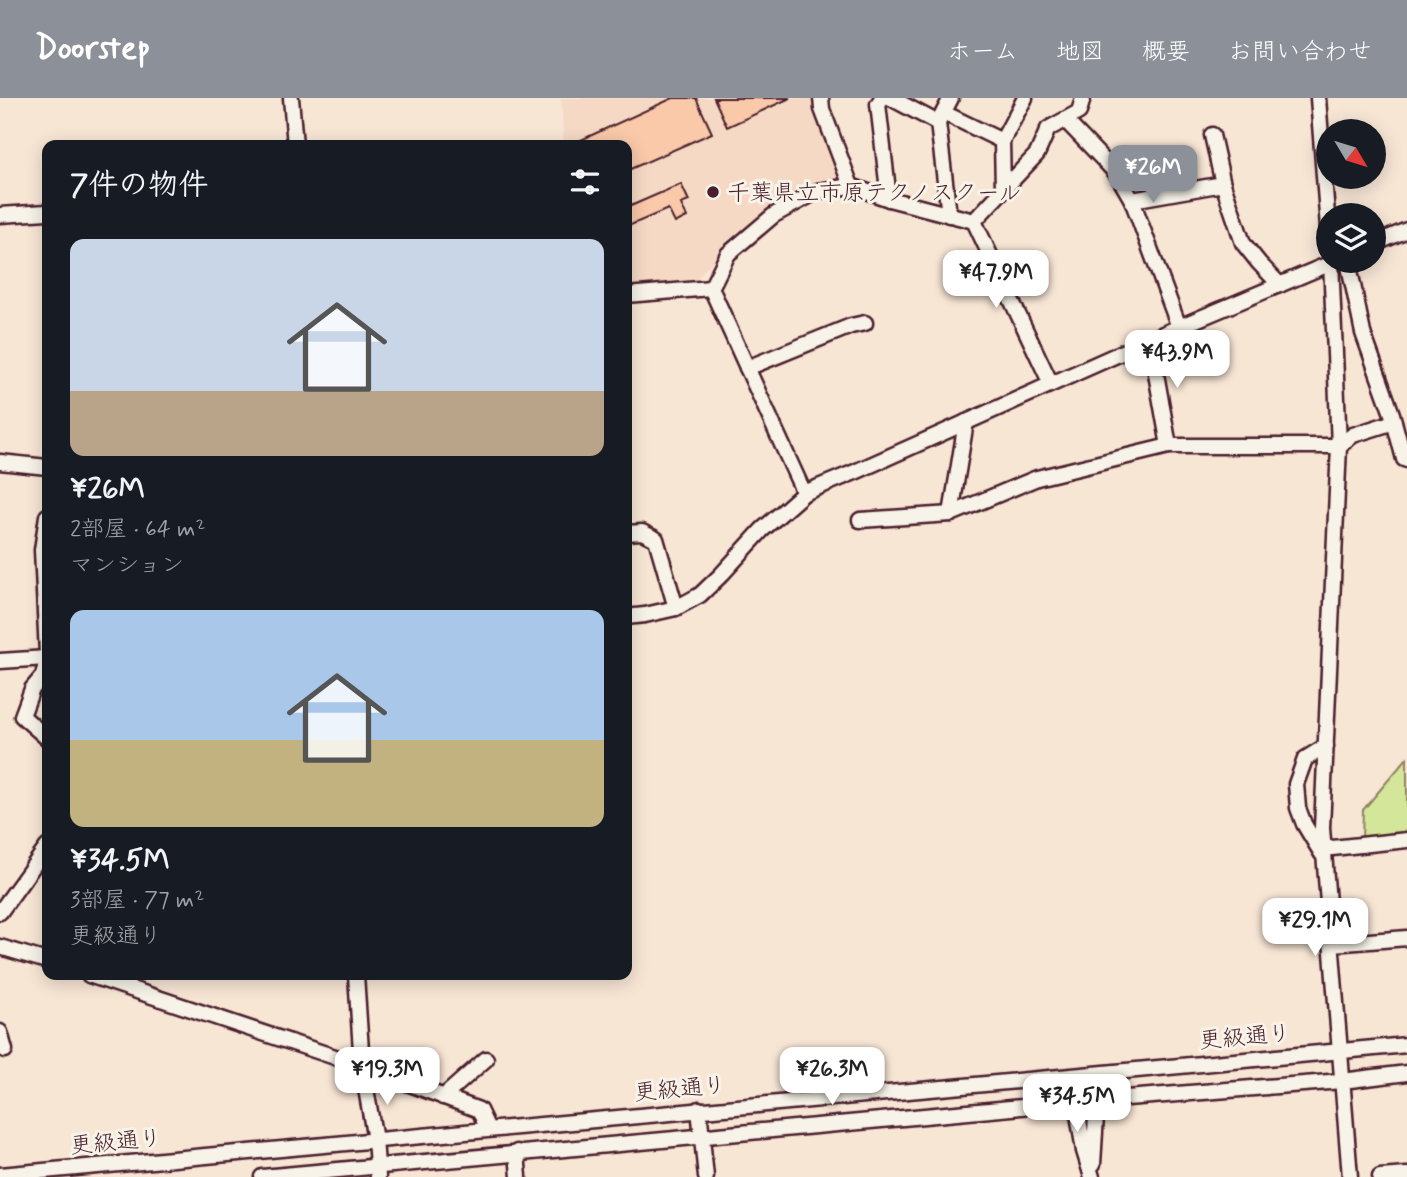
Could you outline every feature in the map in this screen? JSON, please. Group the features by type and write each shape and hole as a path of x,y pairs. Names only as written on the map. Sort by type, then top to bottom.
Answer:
{"street":[{"path":"291,98 295,140"},
{"path":"821,98 822,109 851,186"},
{"path":"882,98 878,104 889,199"},
{"path":"891,98 1002,141"},
{"path":"949,215 941,118 951,98"},
{"path":"1003,190 1002,141 1025,98"},
{"path":"974,221 1037,154 1048,129 1079,112 1083,98"},
{"path":"1318,98 1326,203"},
{"path":"1065,120 1116,174 1132,200 1179,327"},
{"path":"1212,135 1223,184 1243,243 1280,285"},
{"path":"1132,200 1223,184"},
{"path":"711,288 728,254 774,215 818,191 851,186 889,199 974,221"},
{"path":"0,215 42,212"},
{"path":"974,221 1051,384"},
{"path":"1386,239 1407,230"},
{"path":"632,616 676,608 699,596 762,530 804,493 1316,269"},
{"path":"1333,273 1339,446 1323,807 1324,854 1350,1177"},
{"path":"1350,273 1363,334 1404,459 1407,460"},
{"path":"632,295 711,288"},
{"path":"711,288 804,493"},
{"path":"747,368 851,326 865,323"},
{"path":"1150,340 1168,446"},
{"path":"951,514 966,422"},
{"path":"860,520 951,514 1037,478 1168,446 1339,446 1353,435 1394,422"},
{"path":"0,462 42,466"},
{"path":"632,533 642,532 656,539 676,608"},
{"path":"0,662 42,658"},
{"path":"42,677 32,689 22,716 42,734"},
{"path":"1324,854 1304,824 1298,808 1296,784 1305,759 1326,746"},
{"path":"1298,808 1323,807"},
{"path":"1304,824 1323,807"},
{"path":"1324,854 1407,839"},
{"path":"0,912 42,854"},
{"path":"1332,944 1407,938"},
{"path":"0,947 42,960"},
{"path":"104,980 362,1066 479,1110 488,1129"},
{"path":"356,980 362,1066 377,1172"},
{"path":"0,1032 5,1049"},
{"name":"更級通り","path":"0,1175 1407,1045"},
{"path":"443,1097 486,1059"},
{"path":"262,1177 377,1172 517,1152 1342,1081 1407,1073"},
{"path":"1092,1175 1097,1100"},
{"path":"1076,1102 1084,1151 1092,1175"},
{"path":"699,1109 706,1177"},
{"path":"517,1152 519,1177"},
{"path":"1380,1177 1407,1175"}],"shaded area":[{"name":"千葉県立市原テクノスクール","path":"561,98 811,98 838,179 809,187 740,232 696,279 632,285 632,140 564,140"}],"green space":[{"path":"1407,758 1407,836 1362,838 1363,810"}],"building":[{"path":"673,98 696,98 712,133 632,168 632,140 581,140"},
{"path":"714,98 790,98 727,127"},
{"path":"681,184 689,201 681,204 687,217 675,223 668,209 632,224 632,205"}],"place":[{"name":"千葉県立市原テクノスクール","path":"713,192"}]}
